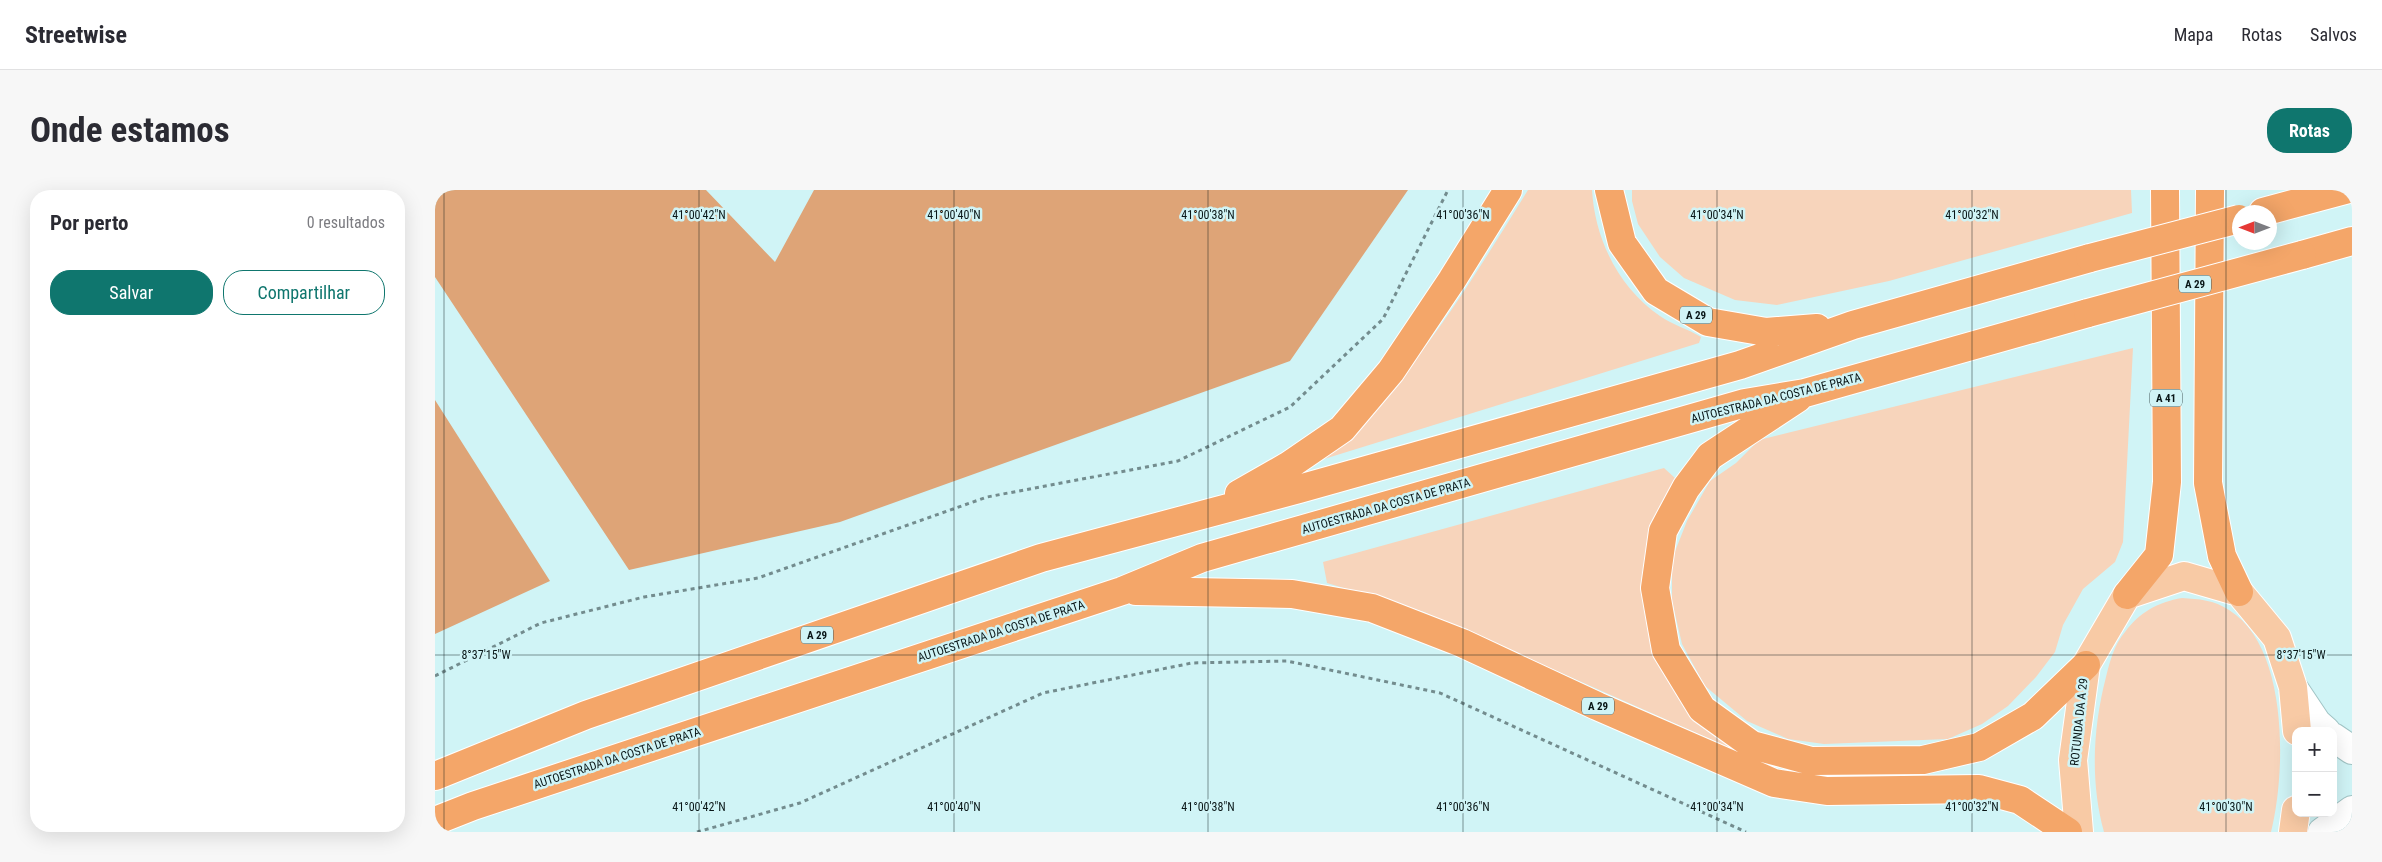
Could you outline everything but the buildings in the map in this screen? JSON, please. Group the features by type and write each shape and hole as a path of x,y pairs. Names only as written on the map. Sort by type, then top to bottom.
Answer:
{"highway":[{"name":"A 29","path":"1206,512 1288,466 1342,429 1391,371 1452,280 1508,190"},
{"name":"A 29","path":"1609,190 1622,243 1656,291 1708,322 1765,332 1853,325"},
{"name":"A 41","path":"2127,594 2159,555 2167,482 2165,190"},
{"path":"2210,190 2208,483 2222,556 2239,592"},
{"path":"2277,208 2345,190"},
{"name":"A 29","path":"435,776 586,715 1031,561 1206,512 1308,486 1740,365 1853,325 2090,258 2232,221"},
{"name":"AUTOESTRADA DA COSTA DE PRATA","path":"435,820 1122,591 1202,558 1745,403 1805,393 2352,241"},
{"name":"A 29","path":"1805,393 1710,456 1686,488 1663,531 1655,588 1666,650 1702,709 1752,745 1811,761 1923,760 1979,746 2033,716 2086,665"},
{"name":"A 29","path":"1122,591 1292,594 1372,608 1462,643 1597,706 1774,783 1827,791 1979,789 2020,800 2068,832"}],"main road":[{"path":"2127,594 2184,576 2239,592 2277,638 2293,687 2297,727"},
{"name":"ROTUNDA DA A 29","path":"2079,832 2073,760 2086,665 2127,594"},
{"path":"2293,832 2295,817"}],"street":[{"path":"2293,687 2322,727"},
{"path":"2337,740 2352,750"},
{"path":"2322,832 2352,810"}],"path":[{"path":"435,676 541,623 644,597 758,578 987,497 1178,461 1195,453 1290,407 1383,319 1449,190"},
{"path":"697,832 800,803 1043,693 1192,663 1287,661 1440,694 1747,832"}],"shaded area":[{"path":"435,190 706,190 775,262 814,190 1408,190 1290,361 840,522 629,570 435,277"},
{"path":"1528,190 1592,190 1598,227 1604,244 1621,277 1645,305 1670,322 1701,337 1699,343 1324,459 1351,436 1428,343 1463,293"},
{"path":"1632,190 2131,190 2132,213 1889,281 1777,305 1735,300 1684,278 1660,257 1638,224 1632,201"},
{"path":"2133,348 2123,542 2115,562 2083,589 2063,625 2055,652 2036,677 2008,706 1982,724 1948,739 1824,744 1788,739 1747,721 1705,686 1682,644 1672,601 1672,559 1687,521 1710,481 1736,463 1759,440"},
{"path":"435,400 550,581 435,634"},
{"path":"1664,468 1675,478 1653,525 1646,616 1755,759 1424,612 1327,583 1323,562"},
{"path":"2182,598 2212,602 2229,610 2249,628 2263,652 2273,681 2278,712 2280,745 2276,807 2271,832 2104,832 2097,794 2095,754 2098,715 2111,659 2121,637 2137,619 2157,605"}]}
